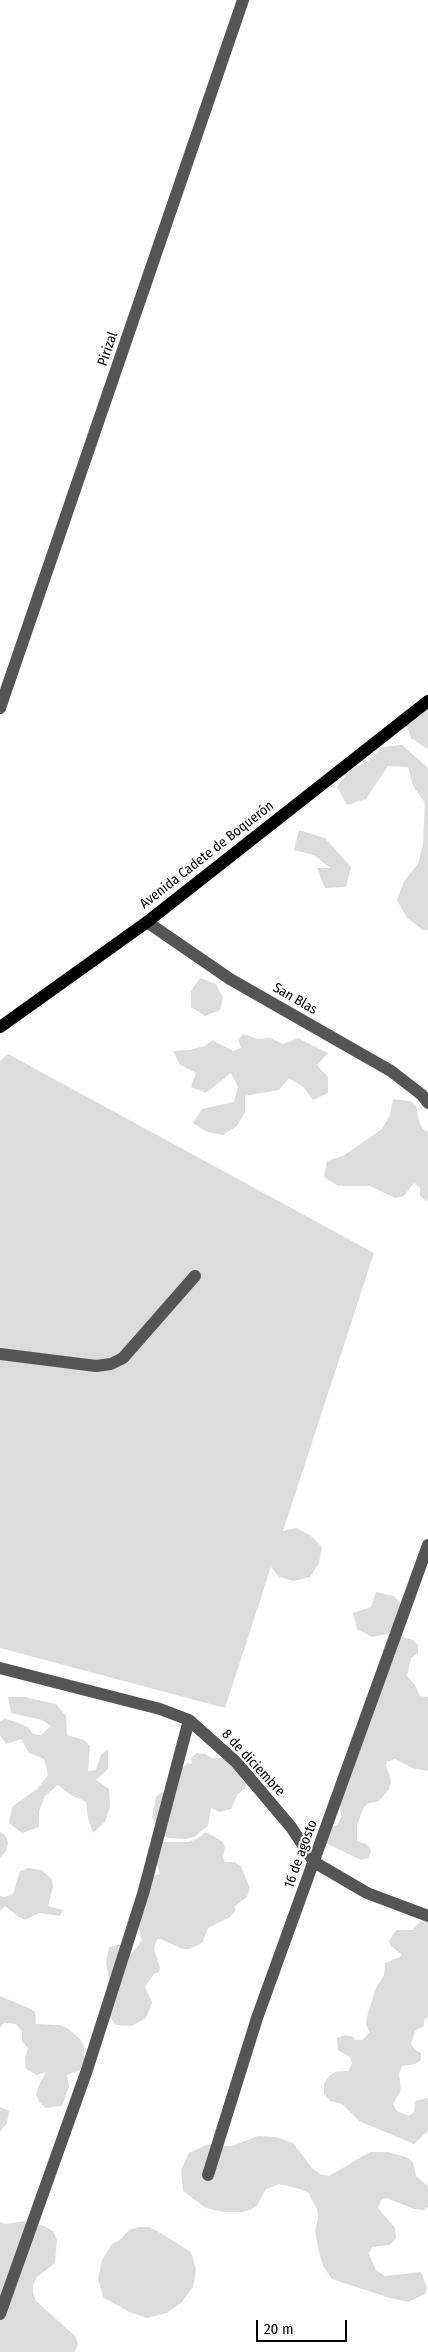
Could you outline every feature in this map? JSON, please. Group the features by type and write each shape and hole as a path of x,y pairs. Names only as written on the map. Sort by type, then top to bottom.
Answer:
{"main road":[{"name":"Avenida Cadete de Boquerón","path":"0,1027 146,922 428,701"}],"street":[{"name":"Pirizal","path":"0,708 243,0"},
{"name":"San Blas","path":"146,922 230,980 392,1071 422,1095 428,1103"},
{"path":"0,1354 96,1366 110,1364 123,1358 195,1276"},
{"name":"16 de agosto","path":"208,2175 257,2018 428,1545"},
{"name":"8 de diciembre","path":"0,1668 160,1709 190,1720 236,1762 292,1827 314,1862 367,1893 428,1916"},
{"path":"0,2314 90,2061 143,1894 190,1720"}],"shaded area":[{"path":"428,699 428,749 411,738 405,719"},
{"path":"402,745 428,768 428,930 423,930 407,918 397,900 404,881 418,864 423,844 425,803 413,786 408,767 388,766 366,799 347,805 337,787 350,770 368,761 382,747"},
{"path":"299,830 325,838 351,867 346,887 325,888 317,868 330,868 314,855 294,850"},
{"path":"200,978 216,984 223,998 220,1010 205,1016 191,1007 191,991"},
{"path":"243,1034 258,1039 270,1038 283,1044 298,1038 328,1053 317,1065 328,1077 328,1093 313,1100 303,1087 289,1078 279,1090 245,1096 245,1112 237,1126 223,1135 207,1132 193,1123 202,1109 234,1102 238,1087 231,1073 206,1093 191,1087 196,1073 180,1065 173,1051 205,1046 212,1040 233,1051 241,1048 238,1040"},
{"path":"8,1054 374,1253 283,1531 297,1528 311,1536 322,1547 319,1563 310,1577 294,1581 279,1577 271,1567 225,1708 0,1648 0,1061"},
{"path":"393,1099 409,1101 416,1105 419,1122 423,1129 428,1132 428,1202 420,1196 420,1188 414,1183 404,1196 395,1198 370,1186 338,1186 324,1177 327,1161 343,1156 382,1129 390,1115"},
{"path":"376,1592 394,1596 405,1608 401,1624 387,1634 372,1637 357,1629 353,1613 371,1607"},
{"path":"396,1635 413,1640 418,1645 418,1653 411,1658 407,1676 415,1685 420,1696 428,1697 428,1771 412,1768 395,1759 387,1762 386,1765 391,1781 389,1789 379,1801 367,1804 364,1807 357,1825 357,1841 366,1844 371,1850 369,1858 361,1860 326,1843 331,1827 337,1825 341,1818 340,1805 360,1715 392,1656 396,1656 394,1654"},
{"path":"8,1697 24,1697 56,1704 66,1716 67,1735 84,1740 90,1746 88,1771 96,1770 101,1755 108,1749 108,1769 96,1780 109,1789 110,1806 105,1822 93,1833 88,1818 86,1802 71,1795 58,1785 45,1796 39,1811 39,1827 22,1833 9,1823 12,1807 38,1788 48,1775 44,1759 29,1753 21,1739 6,1744 0,1735 0,1721 5,1719 13,1721 28,1727 33,1734 41,1735 51,1726 42,1720 11,1713"},
{"path":"197,1753 205,1754 212,1758 223,1758 238,1766 241,1778 246,1784 245,1788 238,1794 231,1809 219,1812 211,1808 208,1826 194,1837 185,1839 168,1838 161,1834 152,1817 156,1797 162,1792 166,1793 182,1768 188,1763 192,1764 191,1758"},
{"path":"0,1832 5,1835 8,1843 6,1851 0,1858"},
{"path":"206,1832 223,1842 225,1846 223,1858 225,1862 234,1862 241,1866 250,1888 247,1897 234,1907 236,1910 230,1917 208,1928 202,1943 190,1949 182,1949 157,1939 154,1949 160,1968 159,1972 154,1974 145,1987 152,2002 146,2018 132,2026 116,2025 106,2012 106,1995 109,1979 106,1963 109,1947 122,1945 129,1953 133,1952 142,1941 138,1925 139,1917 146,1908 143,1905 153,1876 160,1874 157,1864 163,1842 188,1842 197,1839"},
{"path":"28,1868 41,1870 52,1879 53,1887 48,1906 63,1910 60,1916 39,1913 25,1920 5,1906 0,1911 0,1896 5,1897 13,1894 20,1871"},
{"path":"421,1921 428,1922 428,2017 424,2020 424,2026 415,2031 411,2044 415,2050 421,2053 421,2060 415,2064 402,2066 399,2074 401,2090 393,2104 397,2111 409,2116 414,2112 415,2101 428,2098 428,2131 414,2144 359,2121 342,2104 330,2101 324,2094 324,2084 329,2076 335,2072 348,2071 352,2064 350,2057 338,2050 337,2038 345,2035 356,2040 362,2040 370,2032 366,2025 367,2017 375,1990 384,1975 385,1963 400,1957 401,1954 389,1942 393,1934 397,1930 412,1930"},
{"path":"0,1996 35,2012 36,2024 60,2025 67,2028 81,2040 84,2047 84,2063 80,2070 67,2075 69,2087 62,2106 46,2108 39,2102 36,2095 46,2072 37,2075 26,2069 25,2057 28,2048 22,2041 22,2031 16,2024 4,2023 0,2028"},
{"path":"0,2107 9,2111 7,2123 0,2132"},
{"path":"258,2136 276,2137 293,2143 312,2168 320,2174 329,2176 370,2152 388,2152 406,2157 413,2162 416,2176 428,2186 428,2207 424,2210 414,2209 387,2198 382,2199 378,2208 395,2228 396,2238 390,2245 372,2247 369,2254 376,2270 385,2276 421,2272 427,2288 425,2294 408,2302 332,2279 323,2266 318,2248 315,2231 318,2218 317,2209 308,2193 300,2189 279,2184 266,2189 257,2205 250,2210 241,2212 223,2212 206,2208 183,2191 181,2170 189,2153 206,2145 232,2146"},
{"path":"26,2221 44,2226 53,2231 57,2240 55,2263 37,2277 33,2285 33,2293 36,2301 75,2336 78,2345 74,2352 0,2352 0,2222 5,2224"},
{"path":"149,2227 191,2252 196,2269 193,2287 181,2303 167,2313 147,2318 129,2312 103,2297 98,2279 102,2260 111,2245 121,2239 129,2230"}]}
